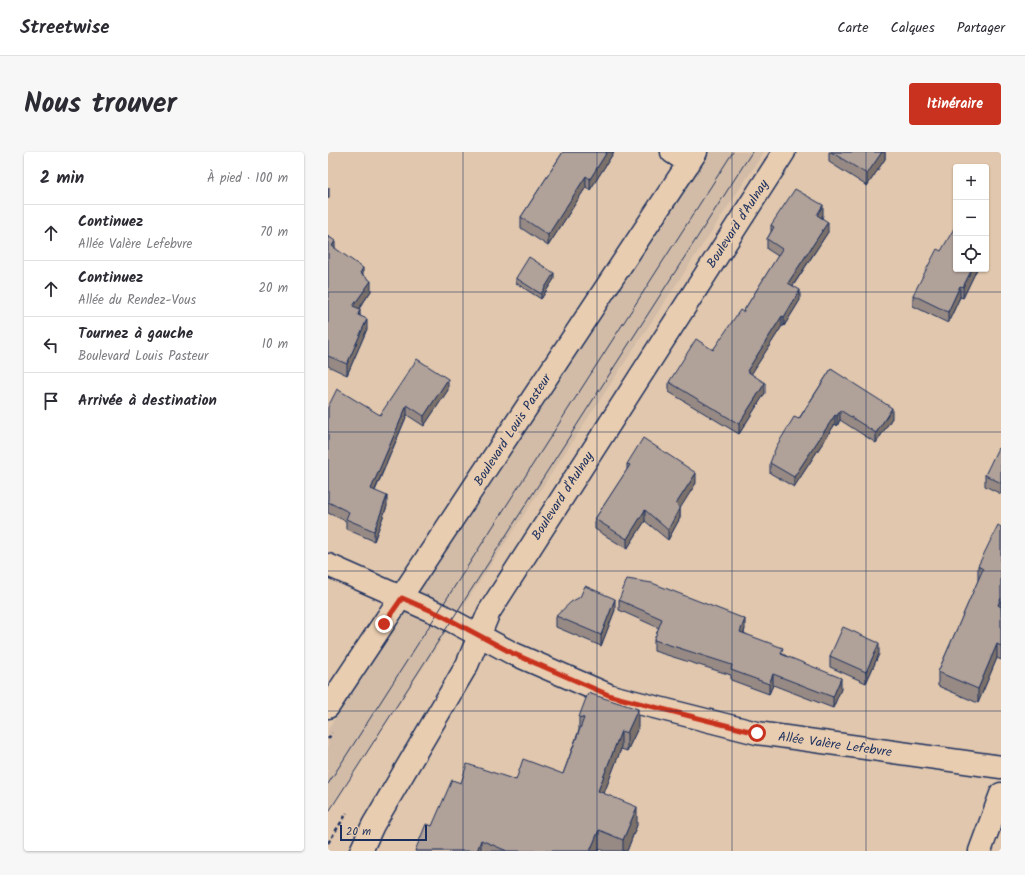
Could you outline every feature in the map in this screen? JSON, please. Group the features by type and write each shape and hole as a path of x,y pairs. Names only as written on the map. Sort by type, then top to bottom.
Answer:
{"street":[{"name":"Boulevard d'Aulnay","path":"361,851 373,825 467,665 476,634 489,612 784,152"},
{"name":"Boulevard Louis Pasteur","path":"328,707 402,598 686,156"},
{"name":"Allée Valère Lefebvre","path":"328,565 439,614 476,634 611,696 749,732 1001,767"},
{"path":"980,851 1001,794"}],"shaded area":[{"path":"709,152 764,152 328,811 328,729"}],"building":[{"path":"563,152 607,152 590,179 586,176 548,235 521,217"},
{"path":"831,152 882,152 867,174"},
{"path":"795,189 823,205 817,215 828,222 788,283 800,290 784,317 782,316 747,371 765,383 739,424 669,382 696,339 713,350 740,310 743,312 782,249 767,239 774,227 771,225"},
{"path":"953,230 953,272 970,272 963,287 960,286 948,312 913,295 937,249 941,251"},
{"path":"328,236 335,241 332,246 363,268 360,273 371,281 353,306 360,309 358,315 367,319 347,364 328,356"},
{"path":"529,257 554,273 541,294 516,278"},
{"path":"417,359 448,379 424,416 407,405 371,489 387,496 374,531 346,519 349,512 328,502 328,407 337,389 380,415"},
{"path":"831,369 892,408 876,433 840,410 837,416 835,415 794,477 770,463 776,447 794,417 799,419"},
{"path":"643,438 696,473 676,504 680,507 668,530 645,510 627,539 595,519 630,465 627,464"},
{"path":"998,448 1001,449 1001,483 985,475"},
{"path":"998,525 1001,527 1001,598 998,605 1001,607 1001,646 997,644 978,689 938,672 983,569 978,566"},
{"path":"627,579 652,583 745,619 740,632 783,648 781,654 841,678 833,697 773,674 769,684 731,670 732,665 654,640 662,619 619,600"},
{"path":"585,586 615,599 601,635 556,616 571,602 580,597"},
{"path":"843,627 879,643 866,672 830,656"},
{"path":"588,693 638,709 627,733 621,731 598,791 637,807 623,840 599,830 590,851 507,851 481,840 477,851 415,851 426,824 432,826 452,780 461,783 467,764 516,780 523,759 563,774 584,718 579,717"}],"tram line":[{"path":"328,784 733,152"},
{"path":"328,813 752,152"}],"route":[{"path":"384,624 402,598 452,620 480,637 512,653 611,696 757,733"}]}
